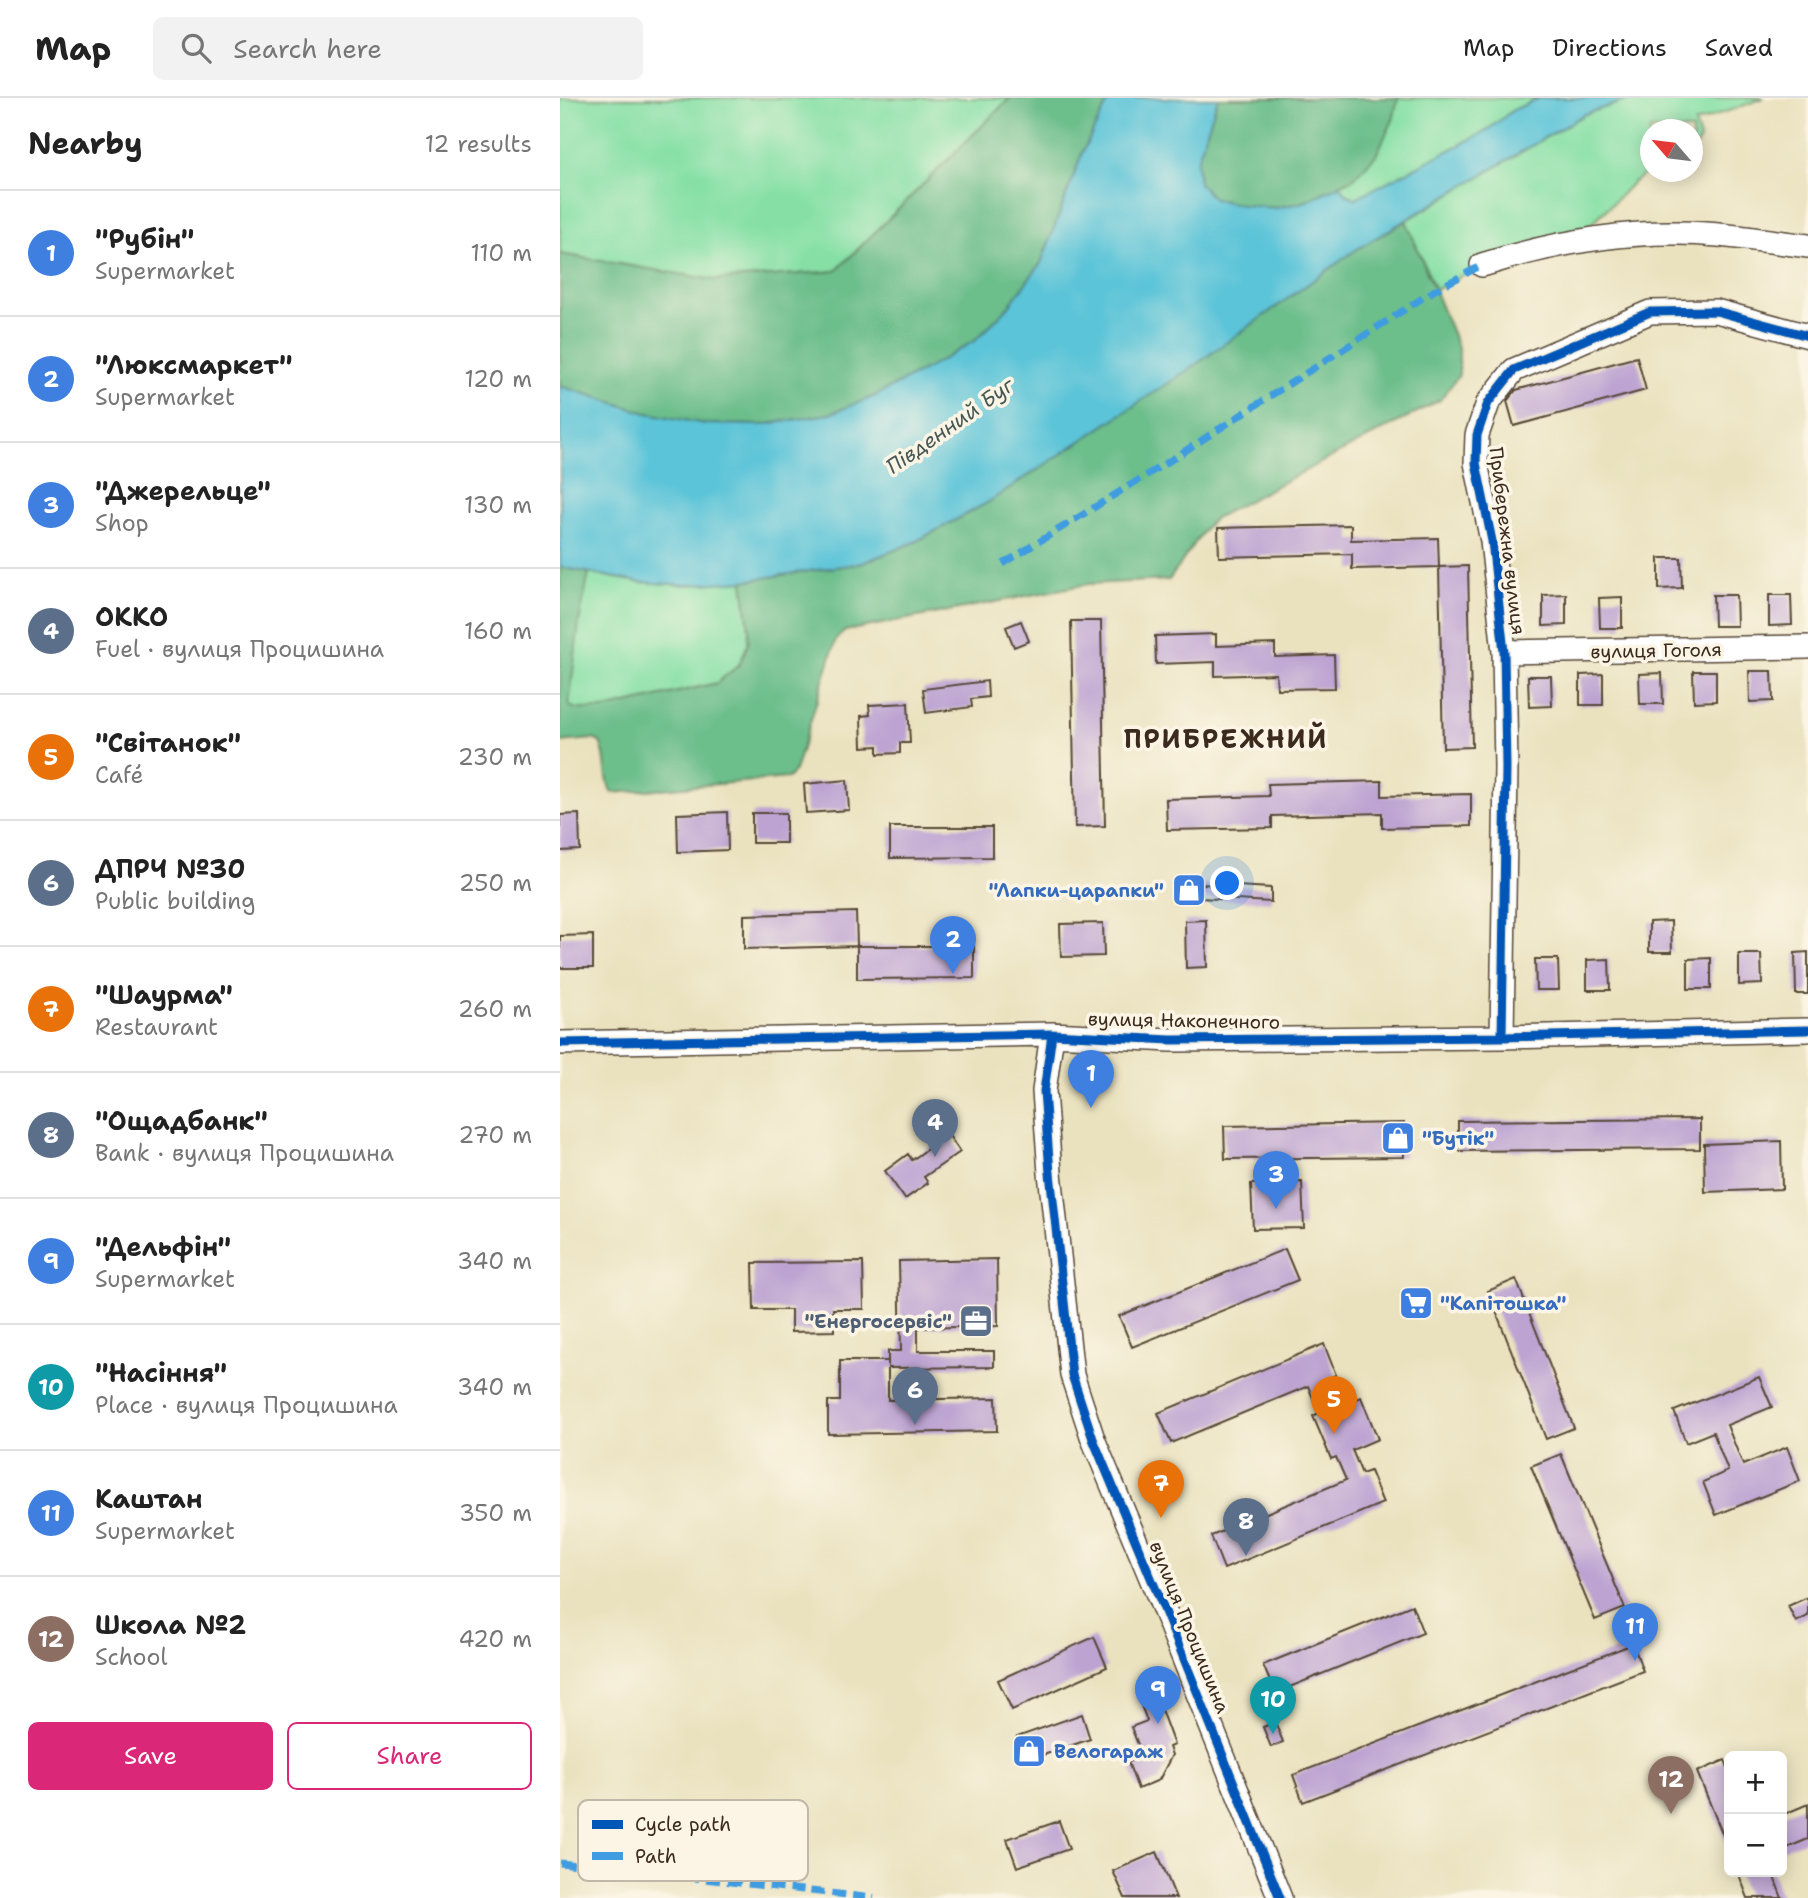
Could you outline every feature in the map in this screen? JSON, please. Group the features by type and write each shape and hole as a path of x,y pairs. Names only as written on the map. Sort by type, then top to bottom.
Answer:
{"street":[{"path":"1482,265 1572,242 1632,234 1681,233 1808,246"},
{"name":"Прибережна вулиця","path":"1502,1037 1506,766 1504,652 1492,541 1476,463 1477,435 1488,403 1514,370 1650,312 1716,311 1808,336"},
{"name":"вулиця Гоголя","path":"1504,652 1808,648"},
{"name":"вулиця Наконечного","path":"560,1043 1052,1034 1171,1040 1502,1037 1808,1030"},
{"name":"вулиця Процишина","path":"1052,1034 1044,1091 1072,1375 1093,1439 1175,1634 1280,1898"}],"green space":[{"path":"560,98 1010,98 836,271 715,281 560,254"},
{"path":"1010,98 1110,98 1083,151 1041,263 1008,307 976,340 873,397 829,414 761,425 705,424 647,413 560,386 560,254 715,280 836,271"},
{"path":"1218,98 1398,98 1393,120 1376,155 1354,178 1304,202 1276,208 1214,199 1199,183 1197,161"},
{"path":"1398,98 1540,98 1513,110 1485,132 1356,199 1347,195 1340,185 1354,178 1393,120"},
{"path":"1634,98 1764,98 1703,120 1640,119 1640,177 1572,242 1482,265 1435,290 1406,221 1585,114"},
{"path":"1406,221 1459,350 1459,375 1440,400 1215,518 1169,580 1088,584 845,631 836,639 795,771 788,778 612,793 607,781 600,742 593,739 560,742 560,567 589,573 579,622 569,706 577,709 605,709 717,683 739,665 748,644 749,630 743,581 862,563 915,542 987,503 1188,370 1357,249"},
{"path":"589,573 638,582 686,585 743,581 749,630 748,644 739,665 717,683 605,709 577,709 562,704 560,595 585,590"}],"water":[{"name":"Південний Буг","path":"1110,98 1218,98 1197,161 1199,183 1214,199 1276,208 1304,202 1340,185 1347,195 1356,198 1485,132 1513,110 1540,98 1634,98 1585,114 1357,249 1188,370 987,503 915,542 862,563 743,581 686,585 638,582 560,567 560,386 647,413 705,424 761,425 829,414 873,397 976,340 1008,307 1041,263 1083,151"}],"building":[{"path":"1637,357 1646,390 1514,426 1507,401 1516,390"},
{"path":"1351,525 1351,540 1438,538 1439,567 1352,569 1352,554 1219,557 1218,528"},
{"path":"1659,558 1681,558 1682,588 1659,589"},
{"path":"1468,566 1472,747 1443,748 1439,567"},
{"path":"1566,594 1566,625 1543,626 1543,595"},
{"path":"1713,595 1736,595 1737,626 1714,626"},
{"path":"1769,595 1791,595 1792,625 1769,626"},
{"path":"1622,597 1622,628 1600,628 1599,598"},
{"path":"1021,621 1029,641 1014,647 1006,627"},
{"path":"1071,621 1101,621 1105,826 1075,827"},
{"path":"1216,634 1216,646 1275,644 1275,657 1334,655 1335,688 1277,689 1276,674 1215,676 1215,662 1156,664 1155,636"},
{"path":"1693,671 1716,671 1716,701 1694,702"},
{"path":"1749,671 1772,671 1773,701 1750,702"},
{"path":"1662,673 1663,704 1640,704 1639,674"},
{"path":"1603,674 1603,705 1580,705 1580,675"},
{"path":"1528,676 1551,676 1552,706 1529,707"},
{"path":"987,681 988,697 971,699 972,707 926,713 923,689"},
{"path":"908,703 910,743 900,743 900,753 878,754 878,746 862,747 861,716 870,715 869,705"},
{"path":"847,780 849,810 806,813 804,784"},
{"path":"1382,781 1382,796 1471,794 1471,826 1382,828 1382,813 1272,816 1272,828 1167,830 1166,799 1269,796 1268,784"},
{"path":"727,812 728,850 678,852 677,814"},
{"path":"752,813 786,813 786,843 752,843"},
{"path":"579,814 580,850 560,851 560,815"},
{"path":"890,827 992,827 992,857 890,858"},
{"path":"1201,884 1271,888 1271,902 1200,898"},
{"path":"856,912 857,946 744,949 744,915"},
{"path":"1206,920 1207,967 1186,968 1185,921"},
{"path":"1671,921 1672,952 1649,952 1649,922"},
{"path":"1103,923 1104,956 1061,957 1060,924"},
{"path":"593,935 593,968 560,968 560,936"},
{"path":"857,946 974,946 974,978 857,979"},
{"path":"1808,952 1808,994 1796,994 1795,953"},
{"path":"1739,954 1761,954 1762,984 1739,985"},
{"path":"1711,958 1711,989 1688,989 1688,959"},
{"path":"1535,959 1558,959 1559,990 1536,990"},
{"path":"1609,959 1610,990 1587,990 1587,960"},
{"path":"1700,1119 1700,1149 1458,1151 1458,1121"},
{"path":"1404,1123 1404,1157 1225,1159 1224,1126"},
{"path":"948,1134 960,1152 924,1177 928,1183 905,1199 885,1171 908,1154 912,1160"},
{"path":"1781,1141 1782,1189 1705,1192 1704,1144"},
{"path":"1302,1182 1304,1228 1253,1229 1251,1184"},
{"path":"1285,1249 1298,1280 1132,1347 1119,1316"},
{"path":"997,1259 998,1326 918,1328 918,1351 994,1351 994,1367 888,1368 888,1351 901,1351 899,1261"},
{"path":"863,1262 864,1309 833,1309 834,1331 791,1332 791,1310 754,1310 753,1263"},
{"path":"1516,1279 1574,1428 1546,1439 1488,1291"},
{"path":"1324,1344 1336,1375 1324,1380 1335,1408 1361,1397 1378,1439 1352,1450 1362,1474 1370,1471 1383,1503 1224,1569 1211,1536 1346,1480 1336,1457 1331,1459 1313,1416 1319,1413 1308,1386 1171,1443 1158,1413"},
{"path":"840,1361 888,1361 888,1400 996,1398 997,1431 828,1434 828,1401 840,1401"},
{"path":"1759,1377 1772,1407 1727,1425 1743,1465 1787,1447 1800,1481 1716,1515 1703,1482 1728,1471 1713,1432 1686,1443 1674,1411"},
{"path":"1561,1454 1625,1608 1595,1620 1531,1466"},
{"path":"1808,1597 1808,1616 1796,1622 1788,1606"},
{"path":"1412,1605 1423,1633 1275,1693 1263,1665"},
{"path":"1094,1637 1107,1667 1012,1710 998,1680"},
{"path":"1633,1644 1643,1671 1303,1802 1293,1775"},
{"path":"1157,1699 1174,1745 1169,1747 1172,1755 1159,1780 1138,1789 1128,1762 1143,1757 1131,1727 1147,1721 1141,1705"},
{"path":"1082,1714 1090,1739 1026,1761 1017,1737"},
{"path":"1275,1722 1283,1742 1271,1747 1263,1727"},
{"path":"1724,1760 1724,1838 1697,1772"},
{"path":"1808,1804 1808,1839 1787,1848 1787,1814"},
{"path":"1059,1821 1069,1849 1017,1867 1007,1839"},
{"path":"1157,1852 1176,1898 1125,1898 1113,1871"},
{"path":"1740,1877 1774,1877 1782,1898 1748,1898"}],"marked path":[{"path":"1003,564 1435,290 1482,265"},
{"path":"560,1863 578,1865"},
{"path":"721,1881 874,1898"}],"cycle path":[{"path":"1502,1037 1506,767 1504,652 1492,541 1476,463 1477,435 1488,403 1514,370 1650,312 1716,311 1808,336"},
{"path":"560,1043 1052,1034 1171,1040 1502,1037 1808,1030"},
{"path":"1052,1034 1044,1091 1072,1375 1093,1439 1280,1898"}],"place":[{"name":"\"Лапки-царапки\"","path":"1189,890"},
{"name":"\"Люксмаркет\"","path":"953,974"},
{"name":"\"Рубін\"","path":"1091,1108"},
{"name":"\"Бутік\"","path":"1398,1138"},
{"name":"ОККО","path":"935,1157"},
{"name":"\"Джерельце\"","path":"1276,1209"},
{"name":"\"Капітошка\"","path":"1416,1303"},
{"name":"\"Енергосервіс\"","path":"976,1321"},
{"name":"ДПРЧ №30","path":"915,1425"},
{"name":"\"Світанок\"","path":"1334,1434"},
{"name":"\"Шаурма\"","path":"1161,1518"},
{"name":"\"Ощадбанк\"","path":"1246,1556"},
{"name":"Каштан","path":"1635,1661"},
{"name":"\"Дельфін\"","path":"1158,1724"},
{"name":"\"Насіння\"","path":"1273,1734"},
{"name":"Велогараж","path":"1029,1751"},
{"name":"Школа №2","path":"1671,1814"}],"district":[{"name":"ПРИБРЕЖНИЙ","path":"1226,739"}]}
